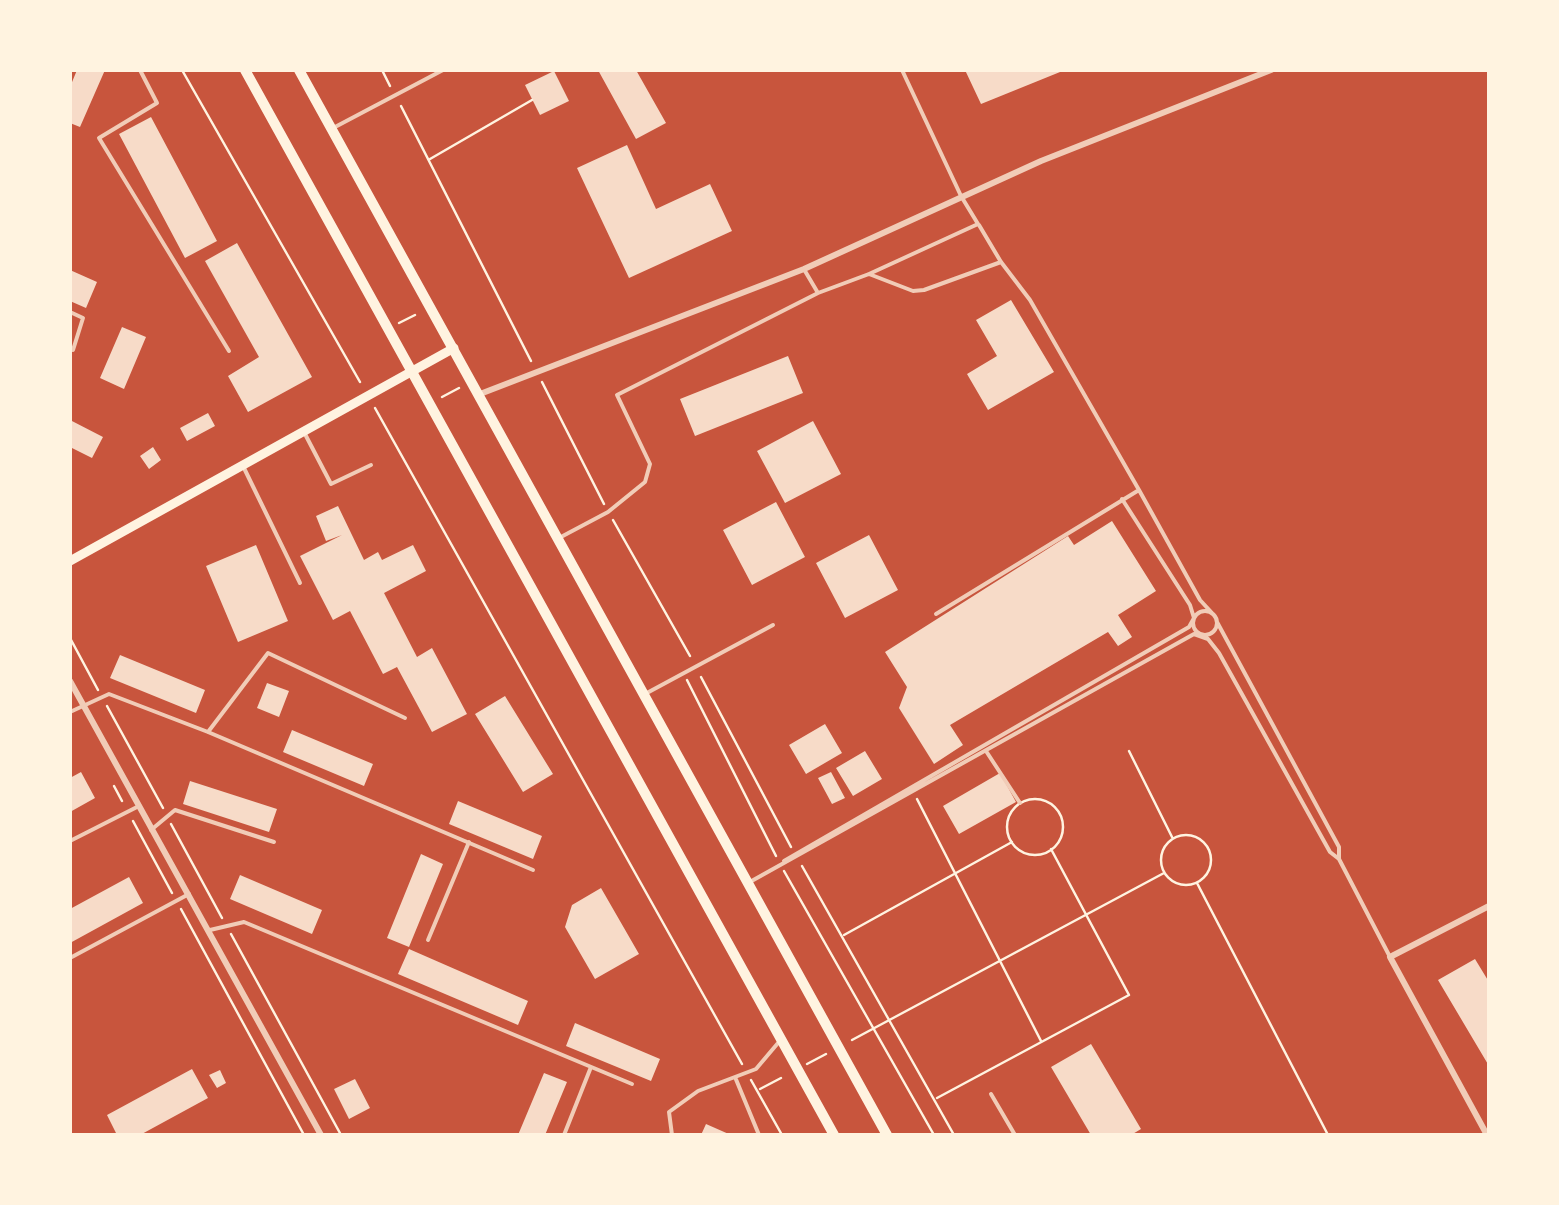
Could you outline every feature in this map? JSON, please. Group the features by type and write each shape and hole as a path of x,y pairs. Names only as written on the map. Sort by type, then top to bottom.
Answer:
{"main road":[{"path":"245,70 834,1135"},
{"path":"299,70 887,1135"},
{"path":"70,561 454,348"}],"street":[{"path":"480,394 804,269 961,196 1271,70"},
{"path":"70,681 321,1135"},
{"path":"1487,1135 1390,956 1489,906"}],"lane":[{"path":"140,70 156,104 99,138 229,351"},
{"path":"331,129 443,70"},
{"path":"902,70 961,196 1000,262 1030,300 1200,600 1218,622 1339,847 1340,860 1390,956"},
{"path":"559,538 608,512 644,482 650,464 617,396 818,292 869,274 978,224"},
{"path":"869,274 913,291 924,290 1000,262"},
{"path":"804,269 818,292"},
{"path":"70,312 83,318 73,350"},
{"path":"304,432 331,484 371,465"},
{"path":"243,466 300,583"},
{"path":"936,614 1138,490"},
{"path":"1122,499 1190,606 1194,626 1219,653 1330,852 1340,860"},
{"path":"748,882 1183,632 1202,611 1212,613"},
{"path":"795,855 1187,638 1212,632 1218,622"},
{"path":"645,694 773,625"},
{"path":"208,732 268,653 405,718"},
{"path":"70,712 109,694 533,870"},
{"path":"986,751 1020,804"},
{"path":"70,841 140,806"},
{"path":"151,830 175,810 274,842"},
{"path":"428,940 468,842"},
{"path":"70,958 189,894"},
{"path":"210,930 244,922 632,1084"},
{"path":"672,1135 669,1112 698,1091 756,1069 781,1039"},
{"path":"564,1135 590,1067"},
{"path":"735,1077 759,1135"},
{"path":"992,1094 1015,1135"}],"path":[{"path":"182,70 360,382"},
{"path":"382,70 608,512 696,667 795,855 844,935 954,1135"},
{"path":"428,160 532,100"},
{"path":"396,324 416,315"},
{"path":"442,397 460,387"},
{"path":"373,404 782,1135"},
{"path":"70,638 341,1135"},
{"path":"684,674 780,864 934,1135"},
{"path":"1129,751 1173,838"},
{"path":"110,778 304,1135"},
{"path":"914,792 1042,1042"},
{"path":"1036,799 1058,811 1062,836 1051,849 1030,854 1012,842 1007,825 1009,816 1020,804 1036,799"},
{"path":"1195,836 1210,851 1208,873 1198,883 1179,884 1164,873 1161,858 1173,838 1195,836"},
{"path":"844,935 1012,842"},
{"path":"935,1100 1129,996 1051,849"},
{"path":"852,1040 1164,873"},
{"path":"1198,883 1328,1135"},
{"path":"807,1064 828,1053"},
{"path":"758,1091 781,1078"}],"building":[{"path":"77,70 105,70 80,127 70,123 70,87"},
{"path":"598,70 636,70 666,123 636,139"},
{"path":"965,70 1065,70 981,104"},
{"path":"554,71 569,101 540,115 525,85"},
{"path":"151,117 217,241 185,258 119,134"},
{"path":"627,145 656,209 710,184 732,231 629,278 577,168"},
{"path":"237,243 312,377 248,412 228,376 259,357 205,261"},
{"path":"70,270 97,282 86,308 70,301"},
{"path":"1011,300 1054,372 988,410 967,374 997,356 976,320"},
{"path":"122,327 146,337 124,389 100,378"},
{"path":"788,356 803,393 695,436 680,399"},
{"path":"208,413 215,426 187,441 180,428"},
{"path":"70,420 103,437 92,458 70,447"},
{"path":"813,421 841,474 785,503 757,451"},
{"path":"153,447 161,460 149,469 140,456"},
{"path":"776,502 805,557 752,585 723,530"},
{"path":"338,506 364,560 378,552 382,560 413,545 426,571 384,593 417,657 432,648 467,714 432,732 397,667 383,674 350,611 333,620 300,556 342,535 326,541 316,516"},
{"path":"1112,521 1156,591 1118,615 1132,637 1118,646 1108,632 950,725 963,745 934,764 899,708 907,687 885,652 1068,536 1074,545"},
{"path":"869,535 898,590 845,618 816,563"},
{"path":"256,545 288,621 238,642 206,566"},
{"path":"120,655 205,690 196,713 110,678"},
{"path":"267,683 289,691 279,717 257,708"},
{"path":"505,696 553,774 523,792 475,714"},
{"path":"825,724 842,753 806,774 789,745"},
{"path":"292,730 373,764 364,786 283,752"},
{"path":"865,751 882,779 853,796 836,768"},
{"path":"81,772 95,798 70,812 70,778"},
{"path":"831,772 845,798 832,804 818,778"},
{"path":"1000,773 1016,802 959,834 943,806"},
{"path":"190,781 277,809 269,832 183,804"},
{"path":"458,801 542,836 533,859 449,824"},
{"path":"421,854 443,864 409,947 387,938"},
{"path":"240,875 322,910 312,934 230,899"},
{"path":"129,877 143,903 70,943 70,909"},
{"path":"601,888 639,954 595,979 565,927 572,905"},
{"path":"409,949 528,1001 518,1025 398,974"},
{"path":"1475,959 1489,982 1489,1066 1438,980"},
{"path":"575,1023 660,1059 651,1081 566,1046"},
{"path":"1091,1044 1141,1129 1131,1135 1091,1135 1051,1067"},
{"path":"192,1069 208,1098 140,1135 117,1135 107,1115"},
{"path":"220,1070 226,1083 217,1088 209,1075"},
{"path":"544,1073 567,1082 545,1135 518,1135"},
{"path":"355,1079 370,1108 349,1119 334,1089"},
{"path":"706,1124 731,1135 701,1135"}]}
